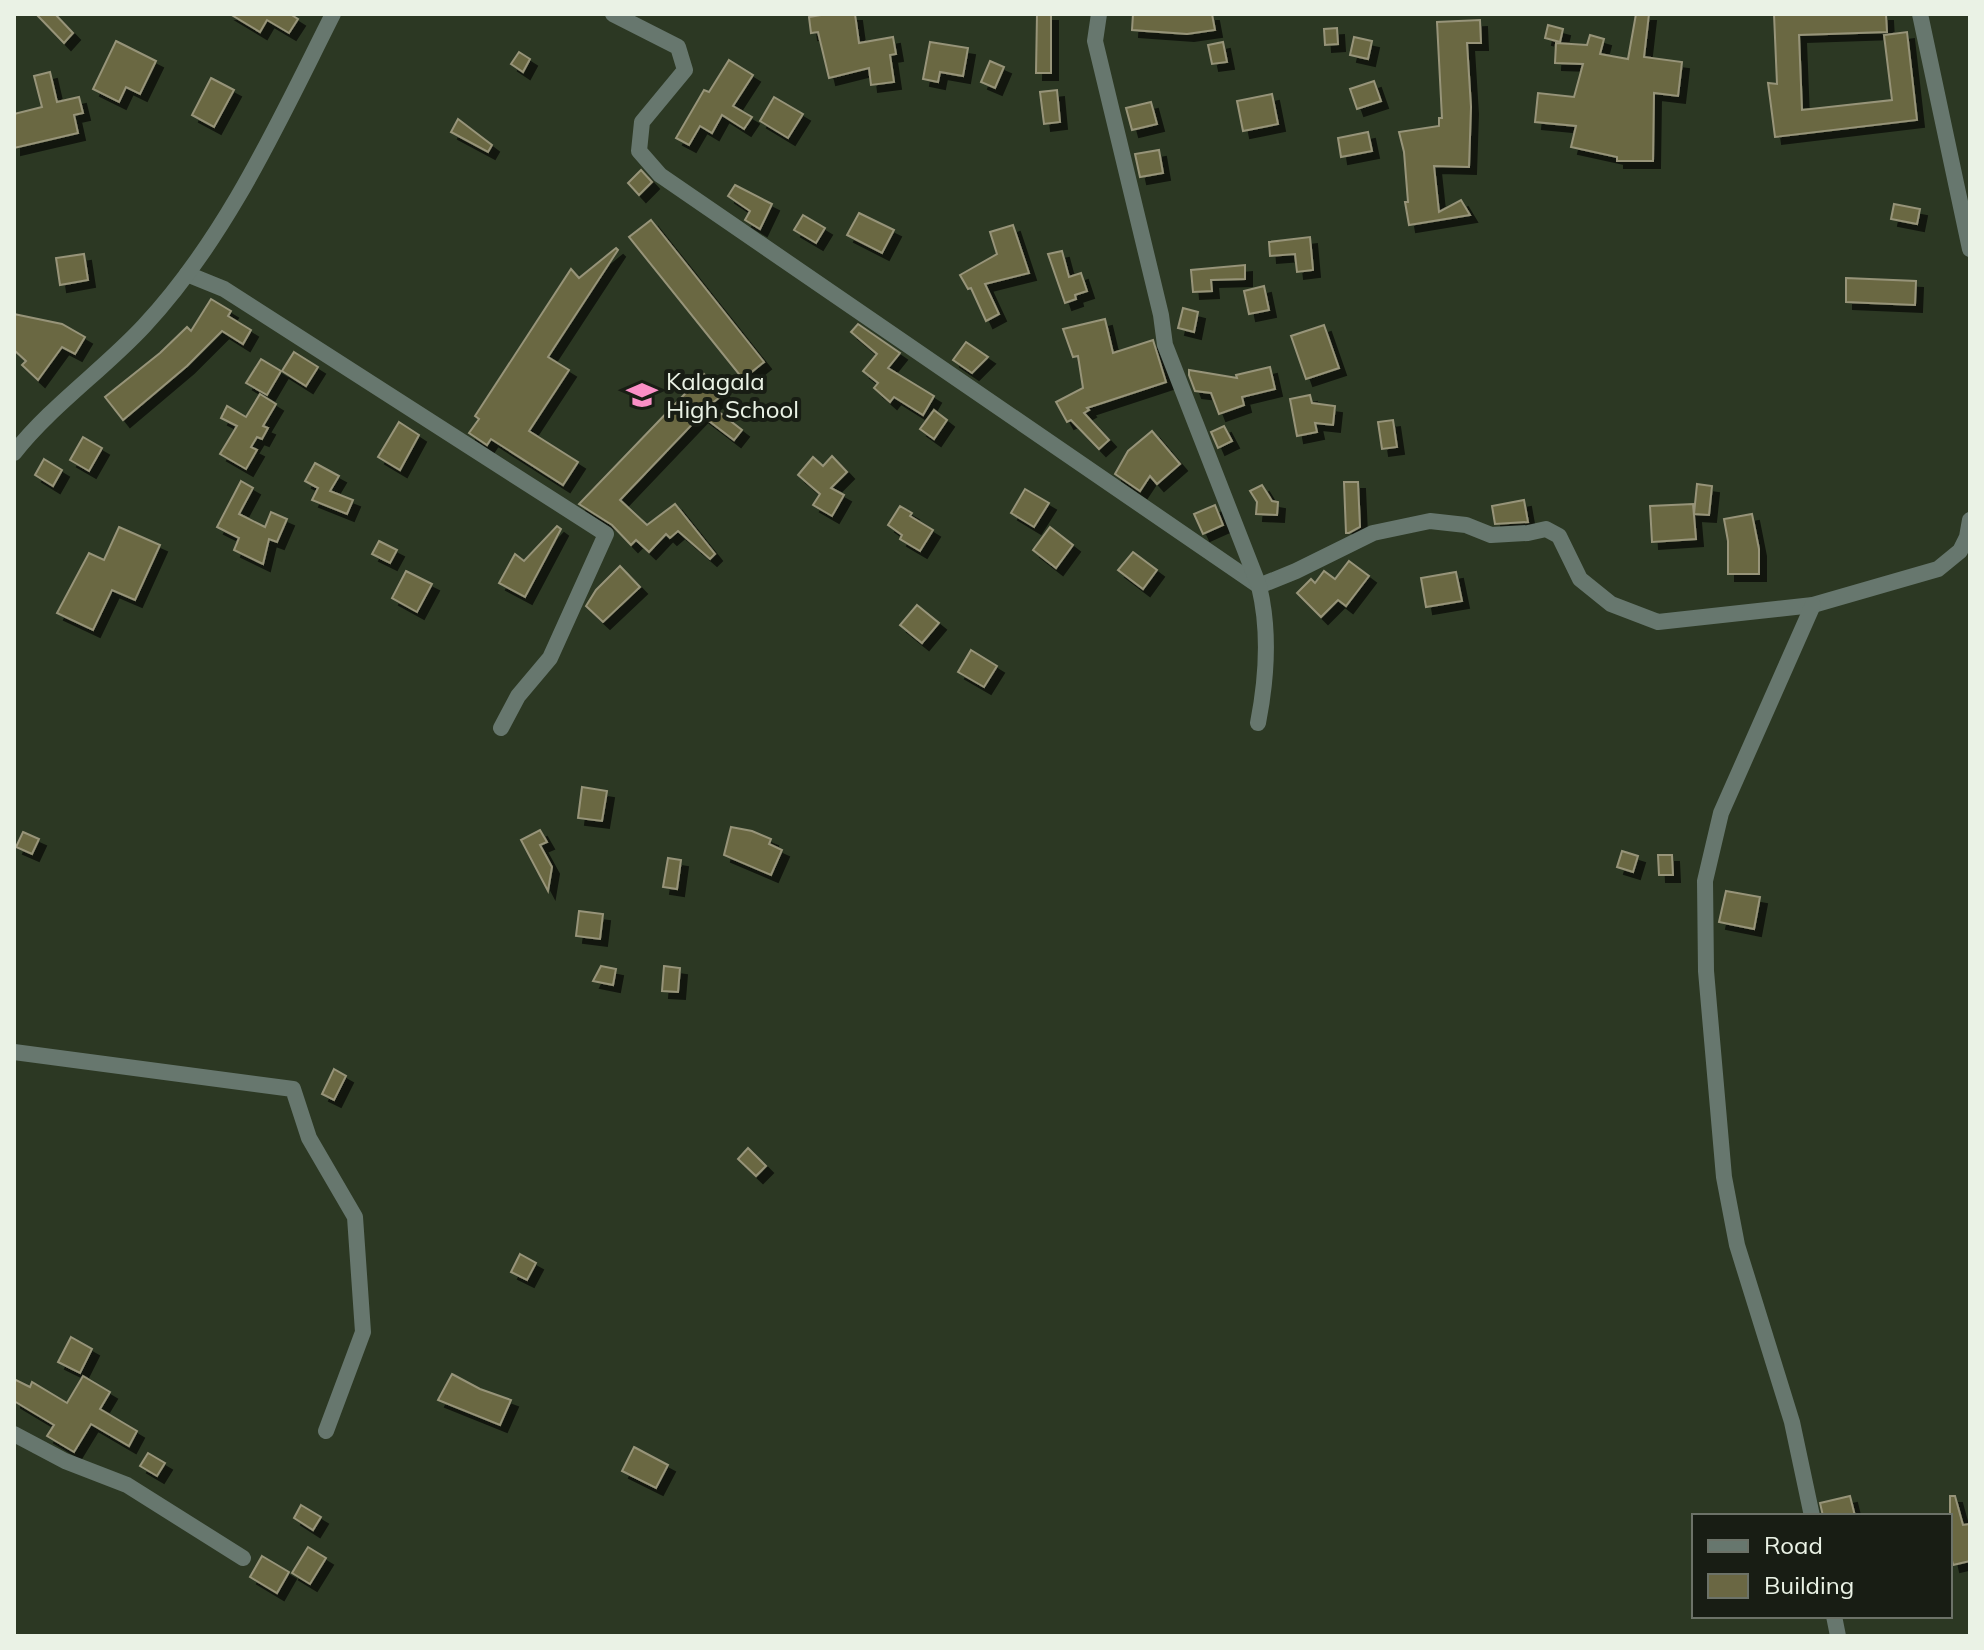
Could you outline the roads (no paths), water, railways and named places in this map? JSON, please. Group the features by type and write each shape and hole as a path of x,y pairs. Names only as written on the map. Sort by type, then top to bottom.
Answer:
{"street":[{"path":"14,453 144,326 187,274 235,199 333,14"},
{"path":"613,14 678,47 685,70 642,122 639,151 660,175 1259,586"},
{"path":"1099,14 1095,41 1161,315 1165,345 1259,586 1264,606 1266,679 1258,723"},
{"path":"1920,14 1970,249"},
{"path":"187,274 224,289 606,534 550,658 518,696 501,728"},
{"path":"1259,586 1373,533 1430,521 1466,525 1491,535 1546,529 1559,536 1580,579 1611,604 1658,622 1813,605 1938,569 1960,551 1970,520"},
{"path":"1812,1514 1792,1422 1737,1245 1724,1177 1706,971 1705,881 1721,813 1813,605"},
{"path":"14,1052 293,1089 309,1138 355,1217 363,1332 326,1431"},
{"path":"14,1434 65,1461 127,1485 243,1558"}],"place":[{"name":"Kalagala High School","path":"642,395"}]}
